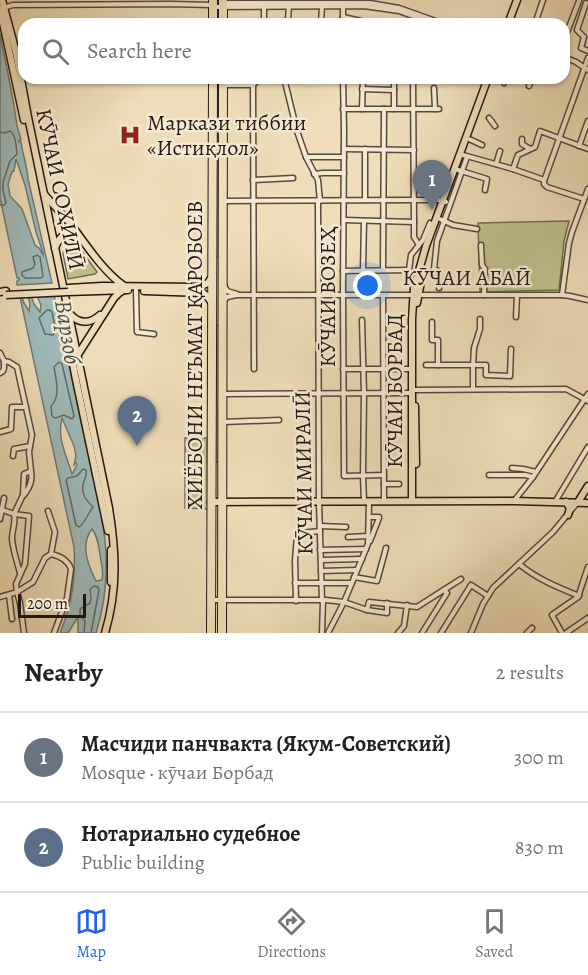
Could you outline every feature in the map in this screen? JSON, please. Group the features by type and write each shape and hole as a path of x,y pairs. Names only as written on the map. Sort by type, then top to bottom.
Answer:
{"highway":[{"name":"ХИЁБОНИ НЕЪМАТ ҚАРОБОЕВ","path":"211,633 213,84"},
{"name":"ХИЁБОНИ НЕЪМАТ ҚАРОБОЕВ","path":"222,633 223,84"},
{"path":"212,99 217,94 223,98"},
{"path":"212,261 216,257 222,261"},
{"path":"212,321 216,324 222,321"},
{"path":"211,468 218,463 222,468"}],"main road":[{"path":"511,18 518,0"},
{"name":"КӮЧАИ СОҲИЛӢ","path":"1,6 18,76"},
{"path":"13,53 18,78"},
{"path":"19,84 75,375 89,428"},
{"name":"КӮЧАИ СОҲИЛӢ","path":"20,84 69,313 89,428 109,508 115,560 113,602 103,633"},
{"name":"КӮЧАИ БОРБАД","path":"414,501 415,295 431,243 442,220 445,201 460,171 488,84"},
{"name":"КӮЧАИ БОРБАД","path":"413,391 411,369 415,295 426,246 488,84"},
{"path":"44,195 124,288 203,293 212,303"},
{"path":"55,249 62,236 67,234 77,238 109,277 110,280 102,289"},
{"path":"3,294 199,287 208,283 212,276"},
{"path":"77,356 118,292 124,288"},
{"path":"69,313 78,321 98,318 109,300 102,289"},
{"path":"578,502 588,486"},
{"path":"211,502 514,501 588,503"},
{"path":"566,502 570,508 568,515"}],"street":[{"path":"537,18 543,0"},
{"path":"570,24 579,0 587,3 577,30 584,37 580,48 588,51"},
{"path":"1,6 370,3 390,6 425,18"},
{"path":"264,4 289,6 343,4"},
{"path":"264,4 264,18"},
{"path":"343,4 343,17 348,18"},
{"path":"288,18 289,6"},
{"path":"321,18 322,6"},
{"path":"416,15 420,18"},
{"path":"584,200 547,187 544,180 586,69 588,58"},
{"path":"570,60 586,69"},
{"path":"243,84 253,85 255,369"},
{"name":"КӮЧАИ МИРАЛӢ","path":"285,84 297,131 306,157 318,180 319,502 322,633"},
{"name":"КӮЧАИ ВОЗЕҲ","path":"343,84 344,476 363,476"},
{"path":"362,84 362,109"},
{"path":"394,84 394,109"},
{"path":"413,84 414,237 419,244"},
{"path":"343,109 437,109 434,88"},
{"path":"362,89 394,90"},
{"path":"383,270 384,109"},
{"path":"489,118 495,126"},
{"path":"579,146 588,121"},
{"path":"513,169 519,155 535,147 540,131 588,149"},
{"path":"469,139 482,145"},
{"path":"522,139 522,144 530,150"},
{"path":"364,200 365,149"},
{"path":"344,150 414,150"},
{"path":"496,164 500,151"},
{"path":"465,156 544,180"},
{"path":"306,157 344,158"},
{"path":"439,288 438,270 434,269 435,247 460,171 487,179 485,190"},
{"path":"314,174 344,172"},
{"path":"253,180 293,178"},
{"path":"562,295 569,243 588,189"},
{"path":"222,201 445,201"},
{"path":"344,220 414,222"},
{"path":"442,220 453,225 477,229"},
{"path":"363,270 364,221"},
{"path":"409,282 411,255 423,240 430,223"},
{"path":"481,245 482,265 485,269 484,295"},
{"path":"343,271 409,270"},
{"path":"222,282 227,291 237,295"},
{"path":"136,290 137,332 154,334"},
{"path":"222,304 227,297 237,295"},
{"name":"КӮЧАИ АБАӢ","path":"237,295 562,295 588,300"},
{"path":"516,317 517,295"},
{"path":"383,296 384,502"},
{"path":"473,389 474,348 480,329 480,319"},
{"path":"362,320 363,476 369,517 367,547"},
{"path":"432,322 432,340 438,340 438,365"},
{"path":"426,365 486,365 486,375 510,376 511,349"},
{"path":"0,353 4,362 4,369 0,373"},
{"path":"4,362 17,367 32,435 29,462 31,483 14,514 16,518 12,538 20,573"},
{"path":"344,369 411,369"},
{"path":"222,394 566,389 586,400"},
{"path":"514,501 533,477 588,394"},
{"path":"0,432 11,429 12,407 26,407"},
{"path":"222,422 279,420"},
{"path":"13,456 14,449 31,446"},
{"path":"555,502 588,447"},
{"path":"512,468 536,472"},
{"path":"23,495 24,474 31,471"},
{"path":"363,476 384,475"},
{"path":"489,475 533,477"},
{"path":"384,484 399,484"},
{"path":"0,519 4,498"},
{"path":"471,633 483,604 494,588 543,541 578,502"},
{"path":"1,510 29,516 25,564 16,584 24,633"},
{"path":"0,597 17,592 33,582 45,558 51,554 55,532 48,511"},
{"path":"328,633 344,602 379,518 369,517"},
{"path":"296,601 297,536 320,529 346,527"},
{"path":"348,537 368,536"},
{"path":"321,550 367,547"},
{"path":"354,577 377,581 386,548"},
{"path":"51,554 70,564 71,569 67,598 54,633"},
{"path":"321,560 362,559"},
{"path":"519,564 544,582 579,596"},
{"path":"588,567 579,596 552,615 564,633 588,618"},
{"path":"321,571 357,570"},
{"path":"367,610 369,602 417,607 461,579"},
{"path":"295,583 352,583"},
{"path":"441,633 471,585 488,596"},
{"path":"422,633 447,593 444,590"},
{"path":"9,595 12,619"},
{"path":"211,600 344,602 367,610 387,613 387,603"},
{"path":"398,633 404,626 407,605"},
{"path":"527,633 532,628"}],"green space":[{"path":"216,96 219,96 220,257 216,256"},
{"path":"569,221 564,241 559,290 480,292 478,223"},
{"path":"72,245 78,246 97,272 95,274 68,279 63,253 65,248"},
{"path":"214,325 220,325 220,462 214,462"},
{"path":"185,438 207,438 208,509 185,508"}],"water":[{"path":"0,34 21,140 19,142 21,142 52,283 17,285 19,278 17,278 0,198","holes":["16,159 25,185 36,232 43,255 35,245 22,209 10,196 8,184"]},
{"path":"54,295 102,519 106,548 106,576 103,605 96,633 78,633 78,617 68,633 60,633 72,591 74,547 20,297 29,311 28,296 31,296 40,312 41,305 37,296","holes":["62,418 76,456 74,465 76,463 77,465 72,474 61,440","92,529 98,541 103,569 102,580 96,581 86,555 86,541"]}],"place":[{"name":"Маркази тиббии «Истиқлол»","path":"130,135"},
{"name":"Масчиди панчвакта (Якум-Советский)","path":"432,210"},
{"name":"Нотариально судебное","path":"137,446"}],"water label":[{"name":"Варзоб","path":"68,332"}]}
